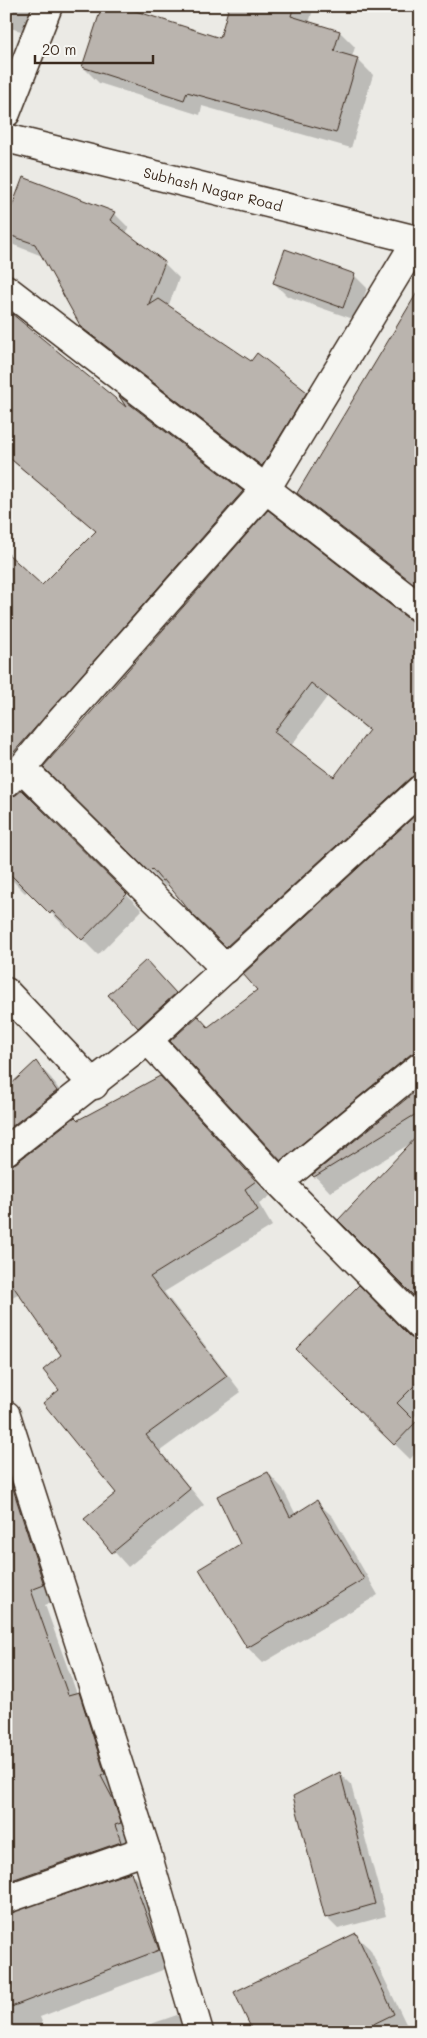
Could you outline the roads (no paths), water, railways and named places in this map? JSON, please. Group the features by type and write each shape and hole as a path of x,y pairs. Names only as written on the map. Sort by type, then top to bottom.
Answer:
{"street":[{"path":"6,112 48,6"},
{"name":"Subhash Nagar Road","path":"6,138 419,240"},
{"path":"226,969 14,775 266,489 419,240"},
{"path":"6,289 421,609"},
{"path":"6,1151 94,1085 148,1040 421,789"},
{"path":"6,992 94,1085"},
{"path":"148,1040 279,1182 421,1326"},
{"path":"279,1182 421,1066"},
{"path":"6,1415 146,1850 199,2032"},
{"path":"6,1899 146,1850"}]}
